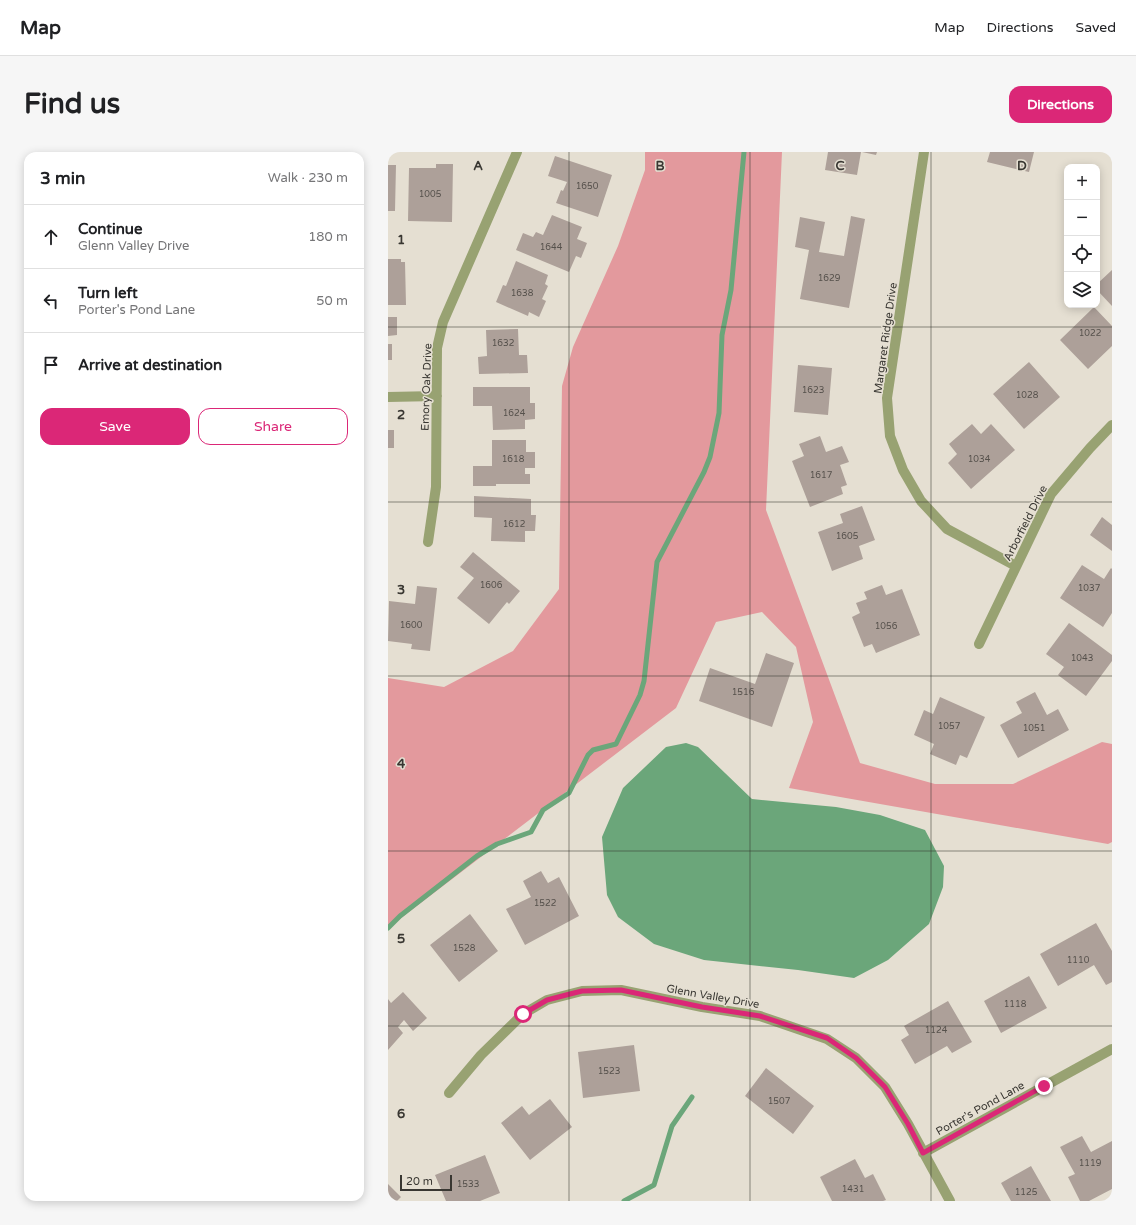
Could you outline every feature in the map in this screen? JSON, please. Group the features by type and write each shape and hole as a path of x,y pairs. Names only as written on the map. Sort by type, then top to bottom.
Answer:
{"street":[{"name":"Emory Oak Drive","path":"428,542 436,487 437,348 443,322 517,152"},
{"name":"Margaret Ridge Drive","path":"924,152 887,398 890,436 903,470 921,501 947,529 1016,566"},
{"path":"388,397 437,396"},
{"name":"Arborfield Drive","path":"979,644 1051,494 1090,448 1112,425"},
{"name":"Glenn Valley Drive","path":"449,1093 481,1054 523,1014 547,1000 582,991 621,990 702,1007 760,1016 827,1038 856,1058 885,1087 908,1124 950,1201"},
{"name":"Porter's Pond Lane","path":"923,1153 1112,1049"}],"shaded area":[{"path":"645,152 782,152 766,510 860,763 935,784 1013,784 1102,742 1112,744 1112,842 1108,844 789,788 813,722 796,647 762,612 716,622 676,708 388,928 388,678 444,687 513,651 559,589 562,386 573,347 618,246 645,170"},
{"path":"686,743 698,747 752,799 836,807 880,815 925,830 944,866 943,887 929,924 888,960 854,978 798,970 704,960 654,944 618,917 607,895 602,837 623,788 666,747"}],"building":[{"path":"828,152 861,152 857,175 825,170"},
{"path":"862,152 877,152 876,155"},
{"path":"990,152 1034,152 1029,172 987,162"},
{"path":"555,156 612,175 598,217 556,203 561,190 563,191 567,182 548,176"},
{"path":"436,164 453,164 452,222 408,221 409,168 436,168"},
{"path":"388,165 396,165 395,211 388,211"},
{"path":"552,215 582,227 577,239 587,243 581,258 576,256 569,272 516,250 523,233 533,237 536,232 543,235"},
{"path":"851,216 865,219 849,308 800,299 809,250 795,247 800,217 825,222 819,252 844,256"},
{"path":"388,259 401,259 401,262 405,262 406,305 388,305"},
{"path":"516,261 548,275 545,284 548,286 542,299 546,301 539,317 529,312 528,316 496,302 503,285 506,286"},
{"path":"1112,270 1112,306 1100,293 1100,281"},
{"path":"1093,308 1095,308 1112,326 1112,346 1088,369 1060,340"},
{"path":"388,317 397,317 397,335 388,336"},
{"path":"518,329 519,355 527,355 528,373 479,374 478,357 487,356 486,330"},
{"path":"388,344 392,344 392,360 388,360"},
{"path":"1029,362 1060,397 1024,429 993,394"},
{"path":"798,365 832,368 828,415 794,412"},
{"path":"473,387 530,387 530,403 535,403 535,419 525,420 525,429 493,430 492,406 473,406"},
{"path":"972,424 981,434 991,424 1015,450 971,489 948,463 957,454 949,444"},
{"path":"388,430 394,430 394,448 388,448"},
{"path":"820,436 826,452 842,446 849,462 840,465 847,485 841,487 843,494 810,507 792,461 804,456 799,444"},
{"path":"492,440 526,440 526,452 535,452 535,468 525,468 525,474 530,474 530,484 473,486 473,466 492,466"},
{"path":"474,496 531,499 531,515 536,515 535,531 525,531 525,542 491,541 492,518 474,517"},
{"path":"862,506 875,540 859,546 863,559 832,571 818,532 843,523 840,514"},
{"path":"1102,517 1112,525 1112,551 1090,535"},
{"path":"473,552 520,591 509,604 507,602 489,624 457,598 474,578 460,567"},
{"path":"1082,565 1104,579 1111,568 1112,569 1112,613 1103,627 1060,598"},
{"path":"882,585 886,595 902,589 920,635 876,653 872,644 864,647 852,617 860,613 856,603 867,599 864,592"},
{"path":"417,586 437,588 430,651 411,649 412,644 388,641 389,601 415,604"},
{"path":"1069,623 1112,655 1112,661 1086,696 1058,675 1064,667 1046,654"},
{"path":"766,653 794,663 772,727 699,701 710,668 755,684"},
{"path":"1035,692 1047,715 1058,709 1069,730 1018,758 1000,725 1022,713 1016,702"},
{"path":"940,697 985,717 967,758 960,755 956,765 930,754 934,744 914,735 924,710 933,714"},
{"path":"541,871 548,883 559,877 579,916 525,945 506,909 531,897 523,881"},
{"path":"470,914 498,951 459,982 430,945"},
{"path":"1096,923 1112,951 1112,982 1106,985 1094,965 1058,986 1040,954"},
{"path":"1029,976 1047,1008 1001,1033 984,1001"},
{"path":"403,992 427,1018 413,1031 404,1020 398,1027 403,1033 388,1050 388,999 391,1003"},
{"path":"948,1001 972,1042 952,1053 947,1046 915,1064 901,1040 909,1035 904,1026"},
{"path":"634,1045 640,1091 583,1098 578,1052"},
{"path":"766,1068 814,1106 793,1134 745,1096"},
{"path":"550,1099 572,1127 530,1160 501,1123 522,1106 529,1115"},
{"path":"1082,1136 1091,1152 1112,1141 1112,1189 1089,1201 1080,1201 1068,1177 1075,1174 1060,1147"},
{"path":"485,1155 500,1193 480,1201 446,1201 435,1175"},
{"path":"855,1159 865,1178 873,1174 886,1200 832,1201 820,1177"},
{"path":"1031,1166 1051,1201 1011,1201 1001,1183"},
{"path":"388,1184 401,1197 397,1201 388,1201"}],"waterway":[{"path":"388,928 400,916 477,856 497,844 531,832 543,810 569,793 588,755 593,750 616,744 640,695 644,681 657,562 704,472 710,457 719,413 722,335 731,290 744,152"},
{"path":"624,1201 654,1185 672,1126 692,1097"}],"route":[{"path":"523,1014 547,1000 582,991 621,990 702,1007 760,1016 827,1038 856,1058 885,1087 908,1124 923,1153 1044,1086"}]}
